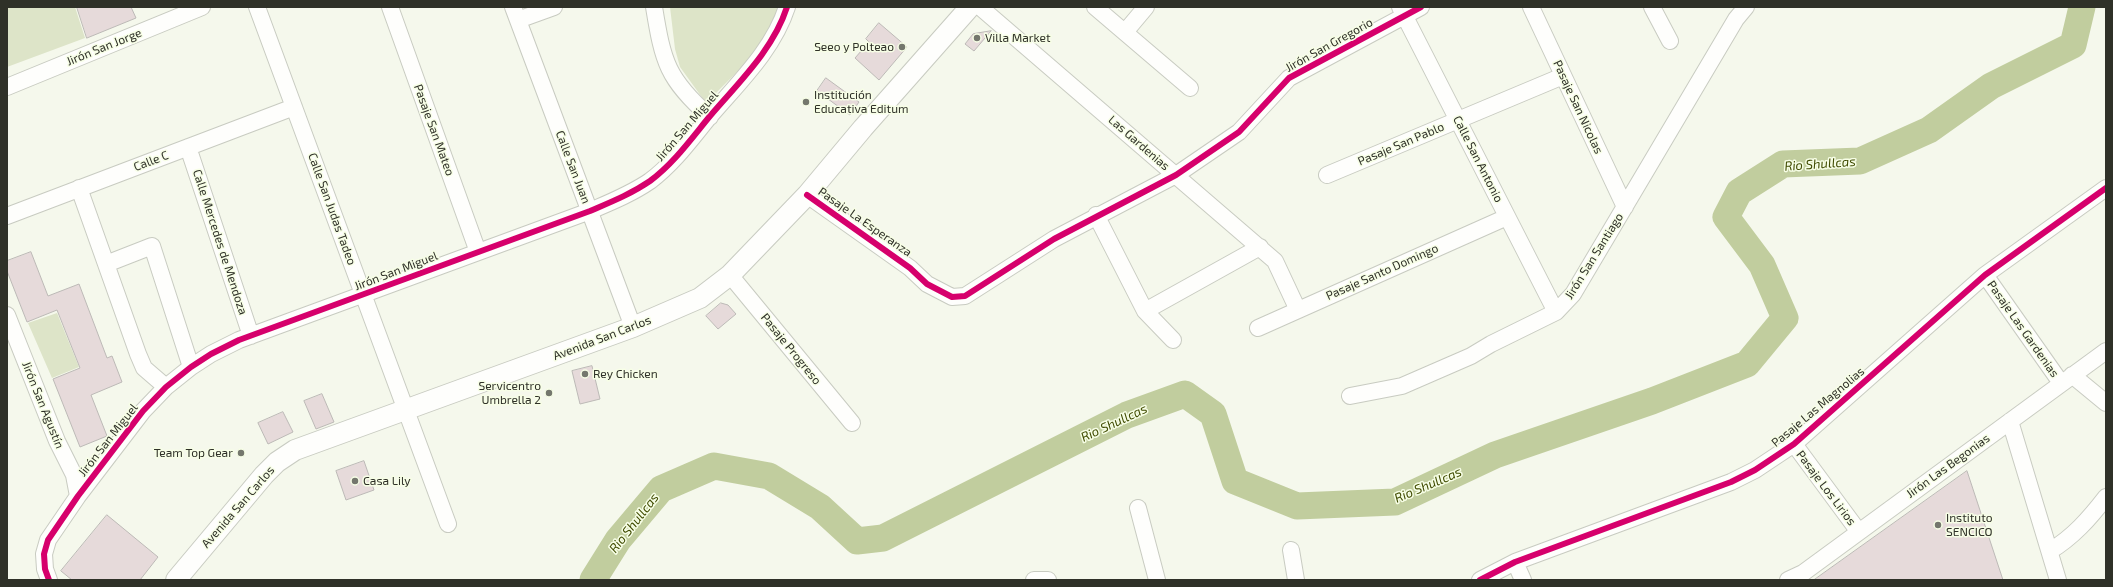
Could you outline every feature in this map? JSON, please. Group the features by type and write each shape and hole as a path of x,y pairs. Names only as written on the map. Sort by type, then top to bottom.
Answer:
{"main road":[{"name":"Avenida San Carlos","path":"176,580 264,475 277,462 295,450 633,327 700,298 730,275 807,195 863,128 970,7"}],"street":[{"name":"Jirón San Jorge","path":"7,87 202,7"},
{"name":"Calle San Judas Tadeo","path":"257,7 448,524"},
{"name":"Pasaje San Mateo","path":"390,7 478,252"},
{"path":"515,13 554,7"},
{"path":"654,7 664,59 674,79 687,97 710,117"},
{"name":"Jirón San Miguel","path":"49,580 44,562 48,540 78,496 143,411 166,387 191,367 221,349 251,336 590,210 631,193 657,175 682,151 763,55 775,36 787,7"},
{"name":"Las Gardenias","path":"980,7 1275,261 1297,308"},
{"path":"1095,7 1190,88"},
{"path":"1125,32 1146,7"},
{"name":"Jirón San Gregorio","path":"1054,239 1096,215 1176,175 1239,132 1289,78 1402,12 1422,7"},
{"name":"Pasaje San Nicolas","path":"1531,7 1625,207"},
{"path":"1652,7 1670,41"},
{"name":"Jirón San Santiago","path":"1350,396 1402,386 1471,356 1491,344 1556,312 1573,294 1736,19 1746,7"},
{"name":"Calle San Antonio","path":"1402,12 1556,312"},
{"name":"Calle San Juan","path":"515,13 633,327"},
{"name":"Pasaje San Pablo","path":"1327,175 1563,76"},
{"name":"Calle C","path":"7,216 294,107"},
{"name":"Calle Mercedes de Mendoza","path":"188,147 251,336"},
{"path":"79,188 144,368 166,387"},
{"name":"Pasaje Las Magnolias","path":"1480,580 1515,562 1730,482 1755,470 1794,444 1985,275 2106,188"},
{"name":"Pasaje La Esperanza","path":"807,195 910,268 927,284 939,292 952,297 965,296 1054,239"},
{"path":"1096,215 1145,311 1173,340"},
{"name":"Pasaje Santo Domingo","path":"1258,328 1297,308 1507,217"},
{"path":"106,264 152,246 191,367"},
{"path":"1145,311 1260,247"},
{"name":"Pasaje Progreso","path":"730,275 852,423"},
{"name":"Pasaje Las Gardenias","path":"1985,275 2066,379 2106,403"},
{"name":"Jirón San Agustín","path":"7,317 57,441 74,475 78,496"},
{"name":"Jirón Las Begonias","path":"1788,580 1803,573 2106,351"},
{"path":"2010,421 2058,580"},
{"name":"Pasaje Los Lirios","path":"1794,444 1859,532"},
{"path":"2050,551 2068,540 2086,523 2106,497"},
{"path":"1138,508 1157,580"},
{"path":"1291,550 1296,580"},
{"path":"1515,562 1523,580"},
{"path":"1034,580 1048,580"}],"green space":[{"path":"7,7 75,7 85,38 7,67"},
{"path":"670,7 782,7 753,56 706,103 680,67 675,49"},
{"path":"57,313 79,367 52,378 28,323"}],"building":[{"path":"77,7 131,7 136,18 87,38"},
{"path":"879,23 907,47 879,80 855,58 869,42 866,39"},
{"path":"991,31 974,51 965,44 973,34"},
{"path":"826,78 859,102 850,115 817,91"},
{"path":"31,252 48,296 79,284 107,358 112,356 122,382 91,395 107,436 80,447 53,379 80,368 57,310 27,322 7,271 7,261"},
{"path":"721,303 728,305 736,314 718,329 706,316"},
{"path":"592,366 600,399 580,404 572,371"},
{"path":"322,394 334,422 316,429 304,401"},
{"path":"283,412 293,432 268,444 258,423"},
{"name":"Casa Lily","path":"364,461 374,490 346,500 336,471"},
{"name":"Instituto SENCICO","path":"1967,471 2003,580 1814,580"},
{"path":"107,515 158,557 140,580 72,580 61,571"}],"waterway":[{"name":"Rio Shullcas","path":"593,580 618,540 661,489 714,466 769,476 820,507 857,541 883,538 1127,415 1185,394 1213,414 1235,481 1297,506 1395,502 1495,455 1652,401 1747,364 1785,318 1762,265 1726,217 1739,192 1783,164 1860,161 1929,130 1991,86 2073,45 2082,7"}],"cycle path":[{"path":"49,580 45,569 44,554 48,540 78,496 143,411 166,387 191,367 211,354 239,340 590,211 621,198 643,186 675,159 754,65 781,23 787,7"},
{"path":"807,195 910,268 927,284 952,297 965,296 1054,239 1176,175 1239,132 1289,78 1421,7"},
{"path":"1480,580 1515,562 1731,482 1755,470 1794,444 1985,275 2106,188"}],"place":[{"name":"Villa Market","path":"977,38"},
{"name":"Seeo y Polteao","path":"902,47"},
{"name":"Institución Educativa Editum","path":"806,102"},
{"name":"Rey Chicken","path":"585,374"},
{"name":"Servicentro Umbrella 2","path":"549,393"},
{"name":"Team Top Gear","path":"241,453"},
{"name":"Casa Lily","path":"355,481"},
{"name":"Instituto SENCICO","path":"1938,525"}]}
